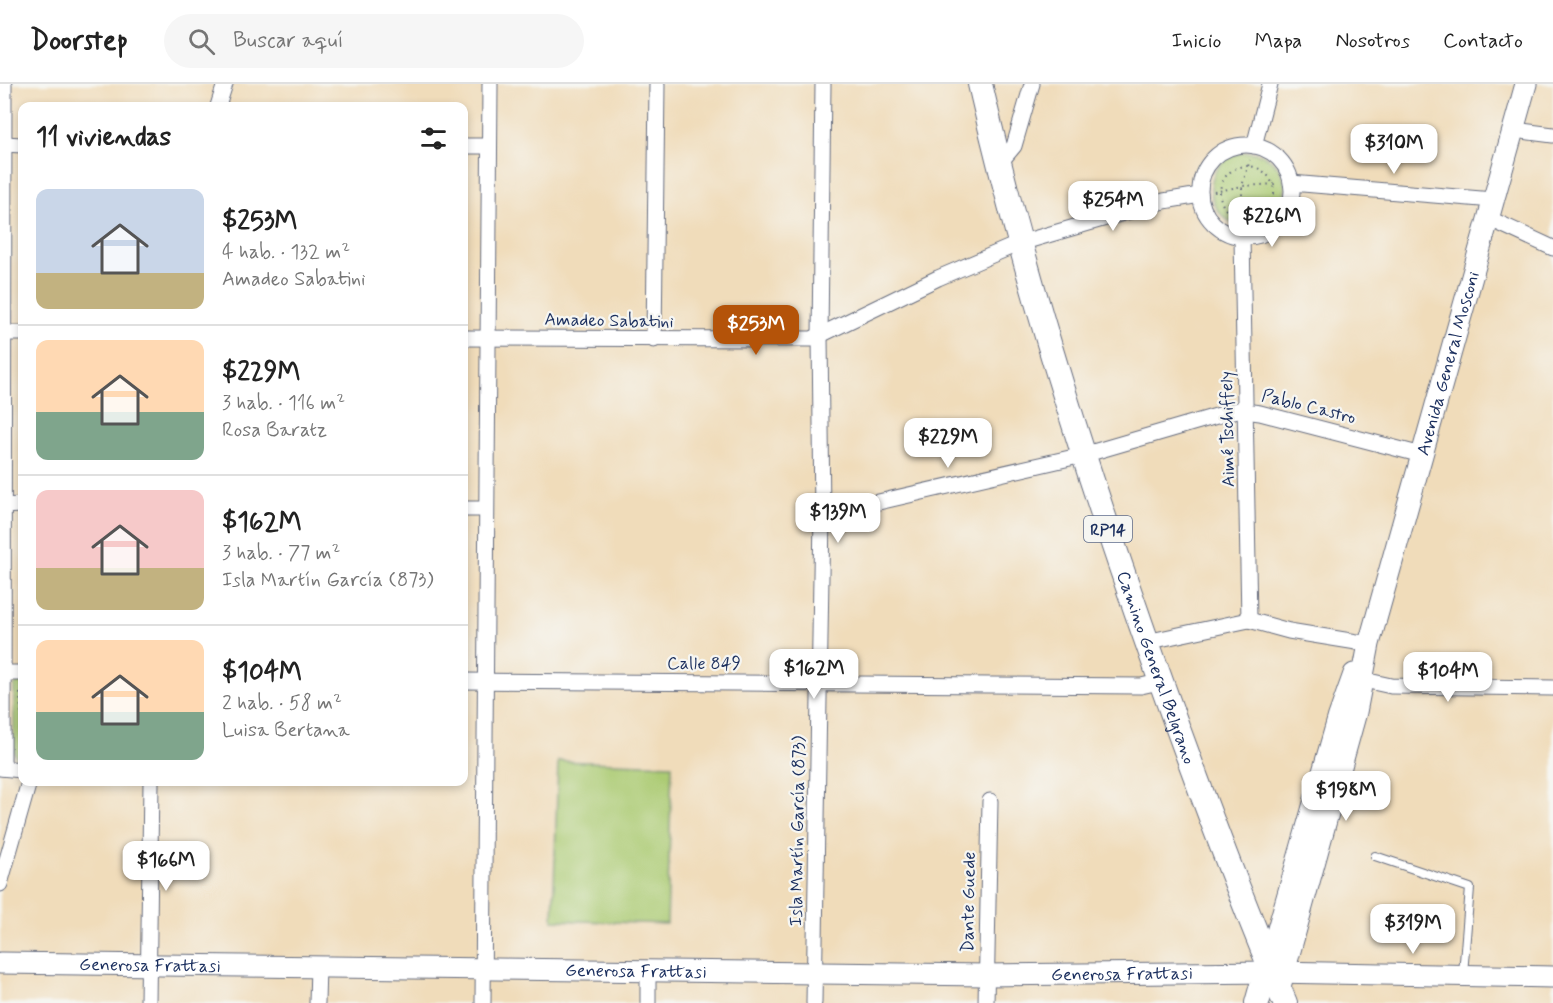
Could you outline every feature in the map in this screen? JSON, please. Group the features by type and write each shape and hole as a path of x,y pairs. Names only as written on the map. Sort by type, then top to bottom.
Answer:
{"main road":[{"name":"Camino General Belgrano","path":"980,84 998,165 1083,455 1160,682 1276,982"},
{"name":"Avenida General Mosconi","path":"1257,1003 1276,982 1358,679 1526,84"},
{"name":"Generosa Frattasi","path":"0,963 987,975 1276,982 1463,975 1553,977"}],"street":[{"path":"4,84 2,505 5,673 1,768 18,770"},
{"path":"219,102 225,84"},
{"path":"483,1003 490,84"},
{"path":"654,340 657,84"},
{"name":"Isla Martín García (873)","path":"814,1003 822,515 820,336 823,84"},
{"path":"998,165 1014,146 1032,84"},
{"path":"1254,146 1270,84"},
{"path":"1514,130 1553,135"},
{"path":"2,144 18,145"},
{"path":"1240,145 1265,149 1282,163 1291,183 1292,197 1288,211 1269,231 1256,236 1242,237 1226,233 1213,224 1204,211 1200,195 1201,181 1206,168 1215,157 1227,149 1240,145"},
{"path":"468,146 489,146"},
{"path":"1291,183 1491,209 1553,248"},
{"name":"Amadeo Sabatini","path":"468,338 801,340 820,336 938,278 1020,243 1164,201 1200,195"},
{"name":"Aimé Tschiffely","path":"1242,237 1249,620"},
{"path":"3,324 18,331"},
{"name":"Pablo Castro","path":"822,515 1083,455 1229,412 1246,410 1422,455"},
{"path":"2,505 18,505"},
{"path":"468,509 486,509"},
{"path":"1146,642 1249,620 1306,634 1369,644"},
{"path":"5,673 18,673"},
{"path":"1358,679 1391,686 1553,688"},
{"name":"Calle 849","path":"468,681 1141,686 1160,682"},
{"path":"0,884 28,786"},
{"path":"148,1003 151,786"},
{"name":"Dante Guede","path":"986,1003 990,801"},
{"path":"317,1003 318,966"},
{"path":"648,971 648,1003"}],"lane":[{"path":"1375,856 1470,888 1463,975"}],"path":[{"path":"1242,237 1242,186 1254,146"},
{"path":"1248,166 1262,171 1272,184 1274,194 1267,210 1251,219 1242,219 1227,210 1222,203 1220,190 1224,178 1230,172 1248,166"},
{"path":"1200,195 1242,186 1291,183"}],"green space":[{"path":"1248,152 1269,158 1279,168 1285,189 1279,210 1269,220 1248,226 1227,220 1217,210 1211,189 1217,168 1227,158"},
{"path":"18,683 18,761 14,753 14,686"},
{"path":"558,761 672,765 667,924 553,920"}]}
